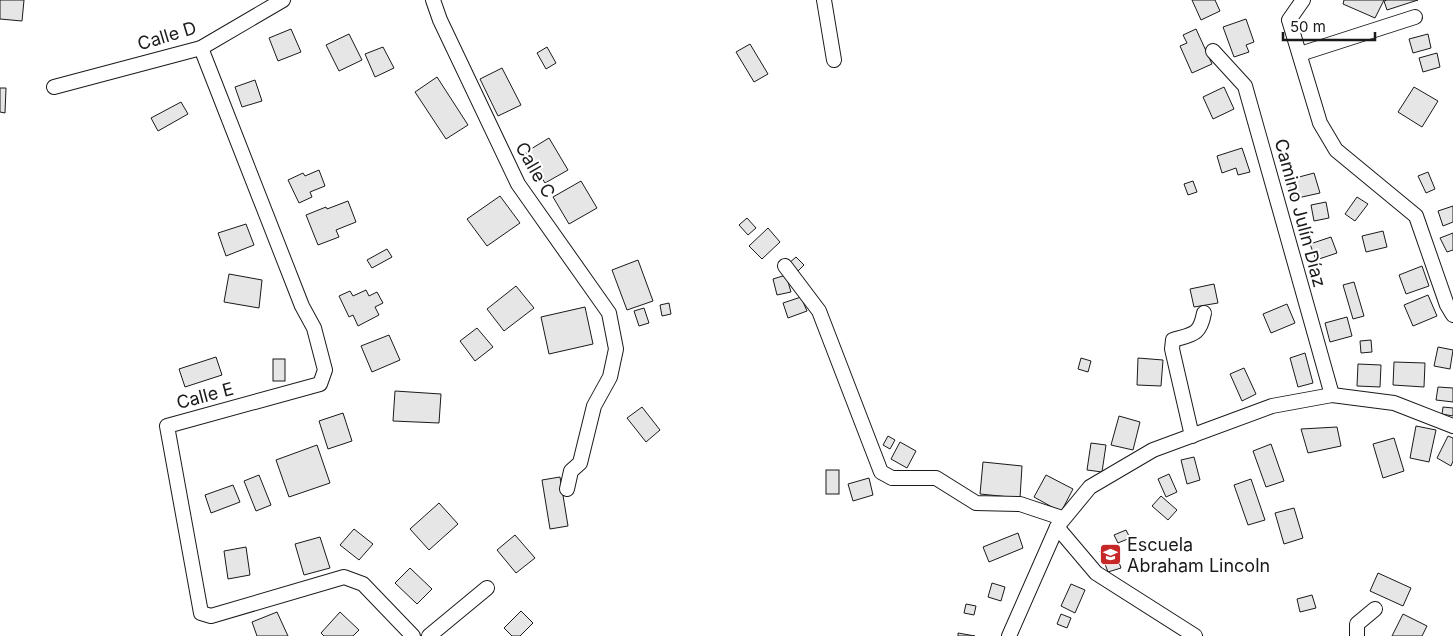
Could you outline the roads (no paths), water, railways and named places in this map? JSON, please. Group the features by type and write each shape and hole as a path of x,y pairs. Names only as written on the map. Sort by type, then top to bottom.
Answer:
{"street":[{"name":"Calle D","path":"54,87 201,48 283,0"},
{"name":"Calle C","path":"433,0 440,20 518,184 609,314 616,349 610,377 594,406 580,463 571,471 567,489"},
{"path":"824,0 834,60"},
{"path":"1303,0 1289,20 1320,123 1336,150 1416,216 1447,305 1453,315"},
{"path":"1300,54 1416,17"},
{"name":"Calle E","path":"201,48 302,306 314,328 325,370 320,384 167,426 201,612 211,616 344,577 363,584 413,636"},
{"name":"Camino Julín Díaz","path":"1213,51 1245,86 1332,395"},
{"path":"785,266 819,311 881,472 892,478 936,478 976,503 1020,504 1059,523 1096,572 1195,636"},
{"path":"1192,436 1172,349 1173,340 1193,334 1202,326 1204,313"},
{"path":"1009,636 1059,523 1090,487 1153,450 1272,406 1332,395 1394,403 1453,426"},
{"path":"429,636 486,588"},
{"path":"1357,636 1357,624 1375,609"}],"place":[{"name":"Escuela Abraham Lincoln","path":"1111,555"}]}
